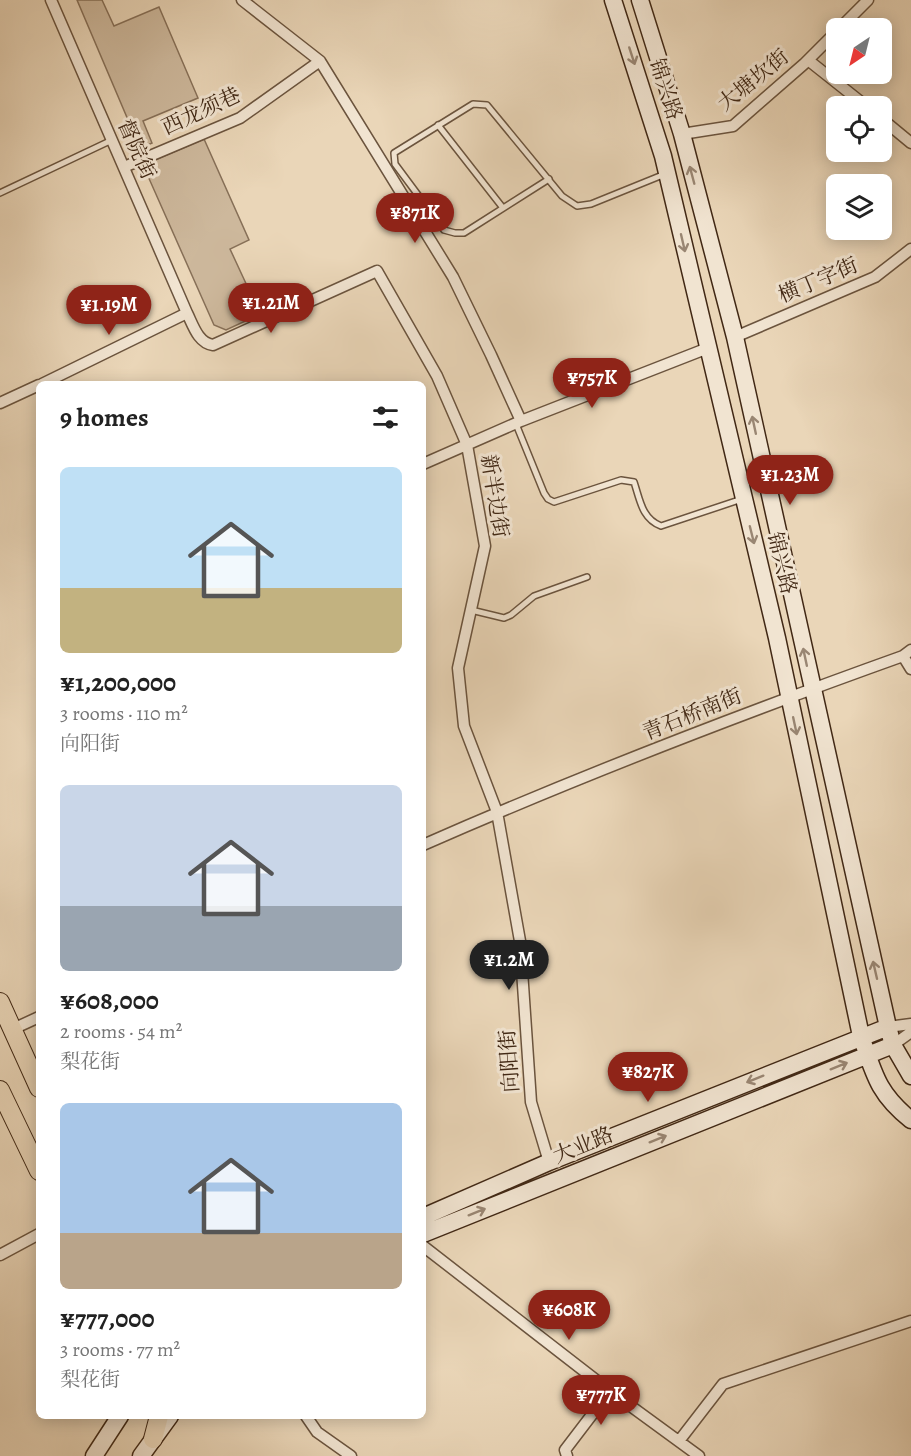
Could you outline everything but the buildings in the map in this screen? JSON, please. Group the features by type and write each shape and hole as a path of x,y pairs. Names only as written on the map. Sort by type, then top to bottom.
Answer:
{"main road":[{"name":"锦兴路","path":"613,0 655,126 667,173 789,697 861,1036 870,1066 879,1085 898,1110 911,1120"},
{"name":"锦兴路","path":"644,2 682,134 735,337 888,1027 893,1045 911,1076"},
{"path":"0,1002 36,1081"},
{"name":"大业路","path":"426,1216 549,1162 888,1027"},
{"name":"大业路","path":"426,1233 893,1045"},
{"path":"0,1090 36,1165"},
{"path":"94,1456 118,1419"},
{"path":"153,1439 158,1419"},
{"path":"141,1456 168,1419"}],"street":[{"name":"督院街","path":"51,0 187,313 197,335 207,344 213,345 377,271"},
{"path":"242,0 320,61 453,277 491,355 519,422"},
{"name":"大塘坎街","path":"850,18 868,0"},
{"name":"大塘坎街","path":"682,134 733,126 826,42"},
{"path":"808,60 853,96"},
{"name":"西龙须巷","path":"124,167 240,118 320,61"},
{"path":"892,127 911,143"},
{"name":"横丁字街","path":"735,337 875,277 911,249"},
{"name":"新半边街","path":"377,271 437,376 467,445 485,546 458,668 464,726 497,813"},
{"path":"49,381 187,313"},
{"path":"426,463 519,422 708,348"},
{"path":"68,372 72,381"},
{"path":"0,403 36,387"},
{"path":"907,653 911,669"},
{"name":"青石桥南街","path":"426,844 497,813 789,697 907,653"},
{"name":"向阳街","path":"497,813 520,941 531,1102 549,1162"},
{"path":"13,1029 36,1018"},
{"path":"888,1027 911,1024"},
{"path":"893,1045 911,1032"},
{"path":"0,1255 36,1236"},
{"path":"426,1248 610,1391 699,1456"},
{"path":"680,1442 723,1384 911,1321"},
{"path":"567,1456 565,1450 610,1391"},
{"path":"308,1419 316,1432 351,1456"}],"lane":[{"path":"549,179 464,233 455,233 444,230 394,164 394,153 473,104 488,105 549,179 562,196 577,206 591,204 667,173"},
{"path":"438,125 503,208"},
{"path":"0,193 112,140"},
{"path":"519,422 544,493 554,502 621,480 628,480 634,482 646,516 661,526 743,498"},
{"path":"471,610 504,618 534,596 587,577"}],"shaded area":[{"path":"77,0 102,0 114,26 159,7 198,98 143,121 152,143 140,148"},
{"path":"204,139 249,240 230,249 255,303 252,318 226,330 214,325 143,165"}]}
